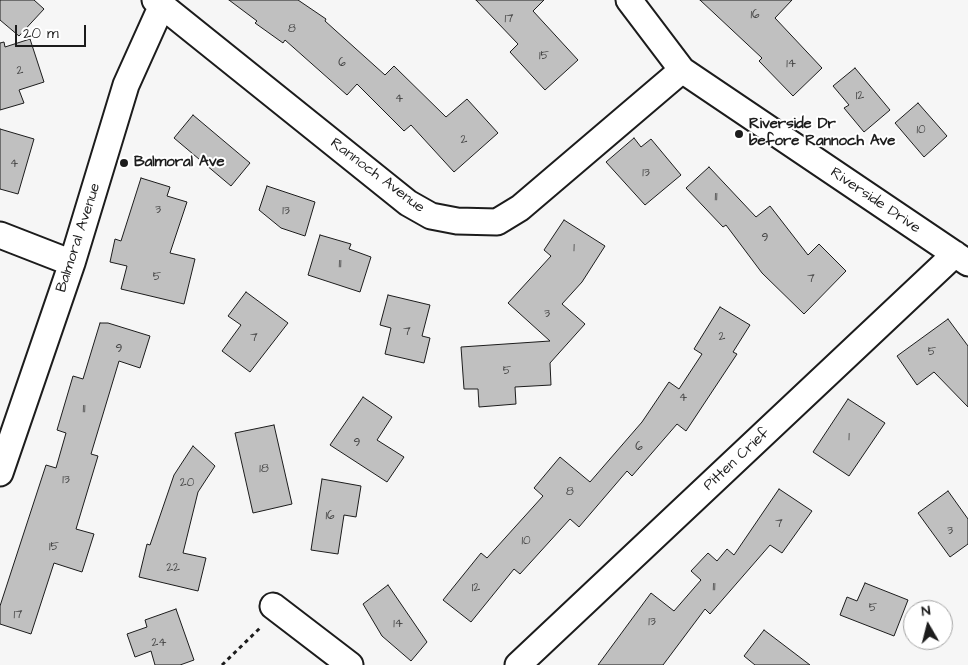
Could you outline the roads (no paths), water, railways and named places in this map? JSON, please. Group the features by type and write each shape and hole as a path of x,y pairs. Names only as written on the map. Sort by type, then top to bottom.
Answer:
{"street":[{"name":"Riverside Drive","path":"629,0 682,70 961,259"},
{"name":"Rannoch Avenue","path":"159,3 408,203 431,216 457,221 497,222 520,208 682,70"},
{"name":"Balmoral Avenue","path":"0,473 72,263 126,85 159,3"},
{"path":"0,234 72,263"},
{"name":"Pitten Crief","path":"518,665 961,259"},
{"path":"273,606 350,665"}],"place":[{"name":"Riverside Dr before Rannoch Ave","path":"739,134"},
{"name":"Balmoral Ave","path":"124,163"}]}
